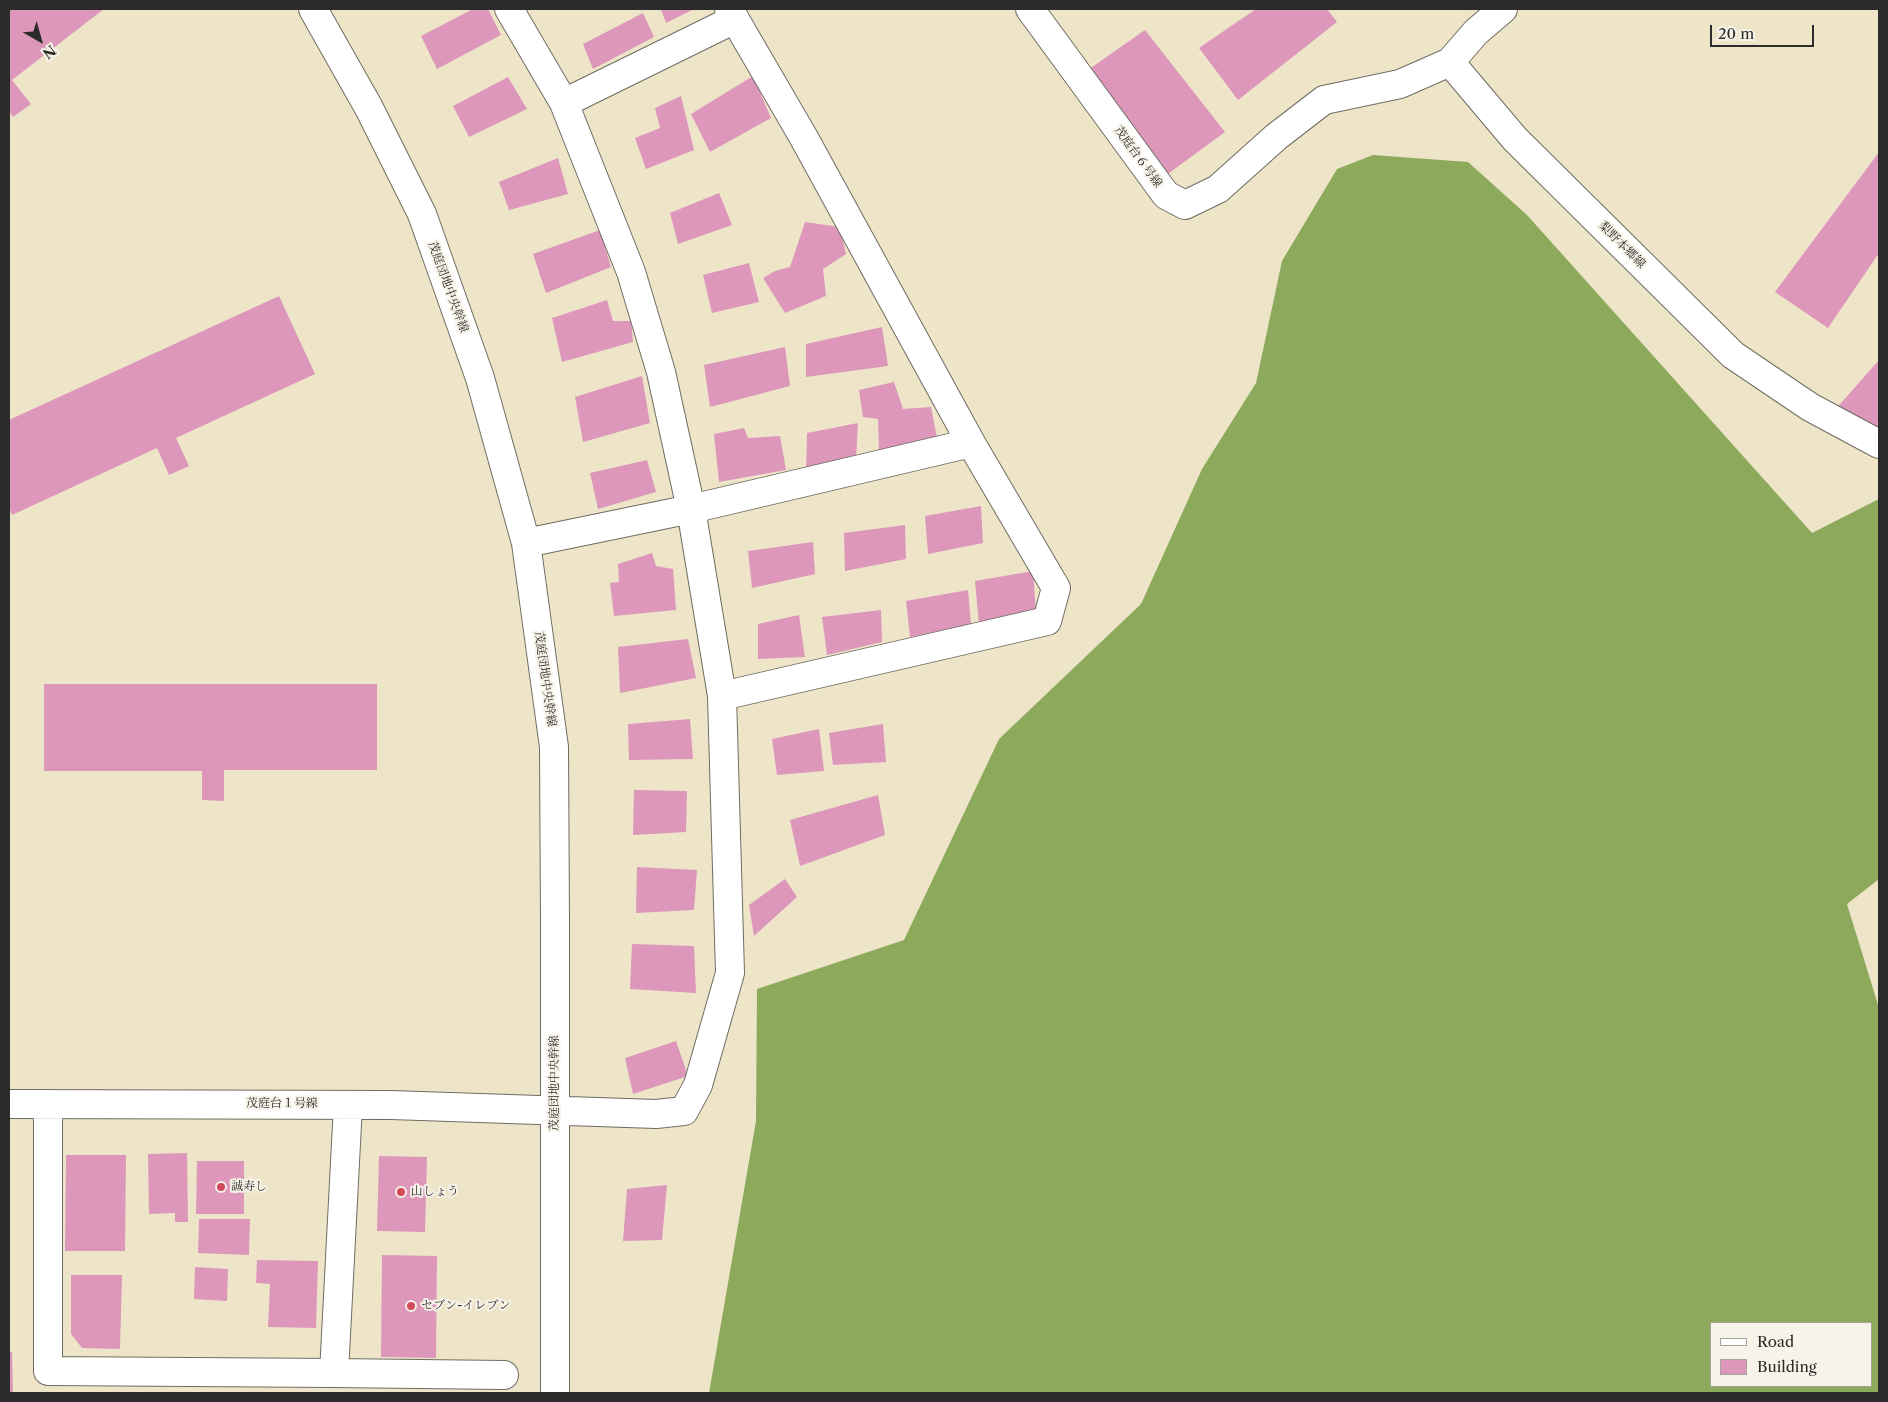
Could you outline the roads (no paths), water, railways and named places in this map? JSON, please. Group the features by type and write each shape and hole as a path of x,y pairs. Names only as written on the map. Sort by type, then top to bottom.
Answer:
{"street":[{"name":"茂庭団地中央幹線","path":"313,9 369,108 422,214 480,378 526,543 554,746 555,1393"},
{"path":"509,9 564,103 631,272 661,372 691,509 722,696 1047,621 1056,588 971,443 804,138 732,14 564,103"},
{"name":"茂庭台６号線","path":"1030,9 1166,195 1185,205 1218,190 1276,137 1324,100 1400,84 1450,62"},
{"path":"1450,62 1476,32 1503,9"},
{"name":"梨野本郷線","path":"1450,62 1515,140 1733,355 1810,407 1879,444"},
{"path":"526,543 691,509 971,443"},
{"name":"茂庭台１号線","path":"9,1104 348,1105 656,1114 684,1111 698,1085 730,973 722,696"},
{"path":"48,1104 48,1370 504,1374"},
{"path":"334,1373 348,1105"}],"place":[{"name":"誠寿し","path":"221,1187"},
{"name":"山しょう","path":"401,1192"},
{"name":"セブン-イレブン","path":"411,1306"}]}
